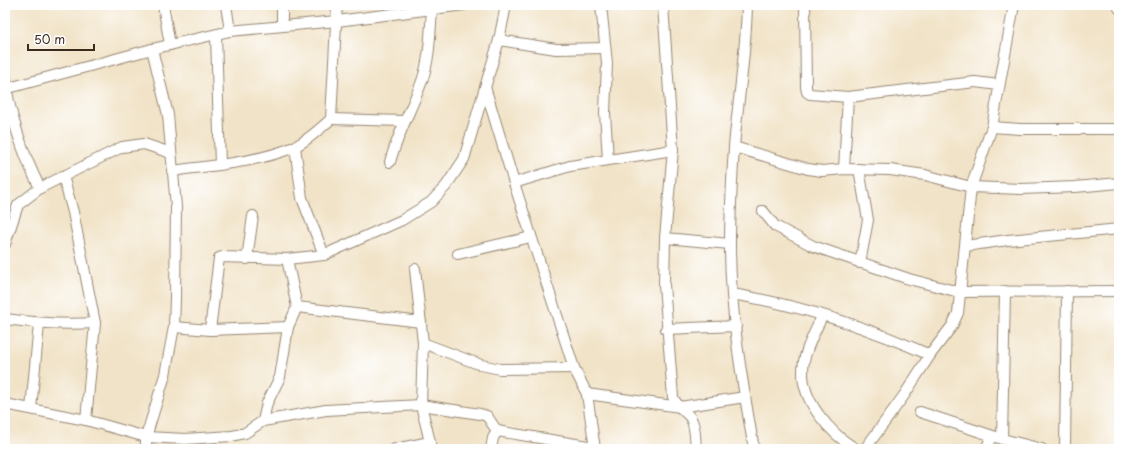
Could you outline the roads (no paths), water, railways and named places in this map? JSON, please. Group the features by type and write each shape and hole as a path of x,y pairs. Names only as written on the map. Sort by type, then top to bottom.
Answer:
{"street":[{"path":"163,5 170,45"},
{"path":"226,5 230,31"},
{"path":"282,5 282,26"},
{"path":"331,119 337,5"},
{"path":"5,89 152,49 230,31 337,21 464,5"},
{"path":"210,330 219,258 287,260 324,255 402,220 431,202 446,186 464,159 499,40 506,5"},
{"path":"601,5 607,77 605,113 608,159"},
{"path":"663,5 674,150 665,238 664,285 666,329 673,397 675,403 694,424 696,449"},
{"path":"747,5 742,87 734,147 730,244 732,294 745,397 754,449"},
{"path":"805,5 807,92 817,95 848,97 975,82 999,85"},
{"path":"865,449 905,394 930,355 952,326 958,312 971,187 992,127 1014,5"},
{"path":"390,162 404,121 422,80 425,68 432,10"},
{"path":"216,35 220,165"},
{"path":"499,40 556,49 605,48"},
{"path":"146,449 146,437 165,375 174,328 176,207 168,115 152,49"},
{"path":"5,74 5,89 29,166 40,188"},
{"path":"5,404 86,420 146,437 185,439 232,436 245,433 263,421 326,410 421,405 487,416 497,431 594,448 587,394 574,368 531,237 485,87"},
{"path":"844,169 848,97"},
{"path":"172,171 260,158 295,147 331,119 404,121"},
{"path":"992,127 1020,129 1119,129"},
{"path":"5,239 18,205 40,188 62,176 108,153 128,146 144,144 171,152"},
{"path":"295,147 302,198 324,255"},
{"path":"734,147 808,169 822,171 859,169 925,175 971,187 1028,189 1119,183"},
{"path":"514,183 570,166 674,150"},
{"path":"859,169 868,220 860,263"},
{"path":"62,176 73,212 94,323 86,420"},
{"path":"763,211 775,226 813,246 909,279 959,292 1119,291"},
{"path":"247,259 253,216"},
{"path":"965,246 1008,240 1119,229"},
{"path":"458,254 531,237"},
{"path":"665,238 730,244"},
{"path":"263,421 267,403 280,378 288,327 297,307 287,260"},
{"path":"395,449 430,445 421,405 423,343 415,269"},
{"path":"986,449 997,437 1004,291"},
{"path":"1065,449 1067,291"},
{"path":"732,294 770,300 872,330 930,355"},
{"path":"297,307 421,322"},
{"path":"822,316 804,360 803,371 806,388 818,412 829,427 856,449"},
{"path":"5,319 38,324 68,325 94,323"},
{"path":"31,409 38,324"},
{"path":"666,329 736,326"},
{"path":"174,328 210,330 288,327"},
{"path":"423,343 481,365 500,369 574,368"},
{"path":"587,394 680,407 745,397"},
{"path":"920,412 997,437 1037,448"},
{"path":"491,449 493,438 497,431"}]}
